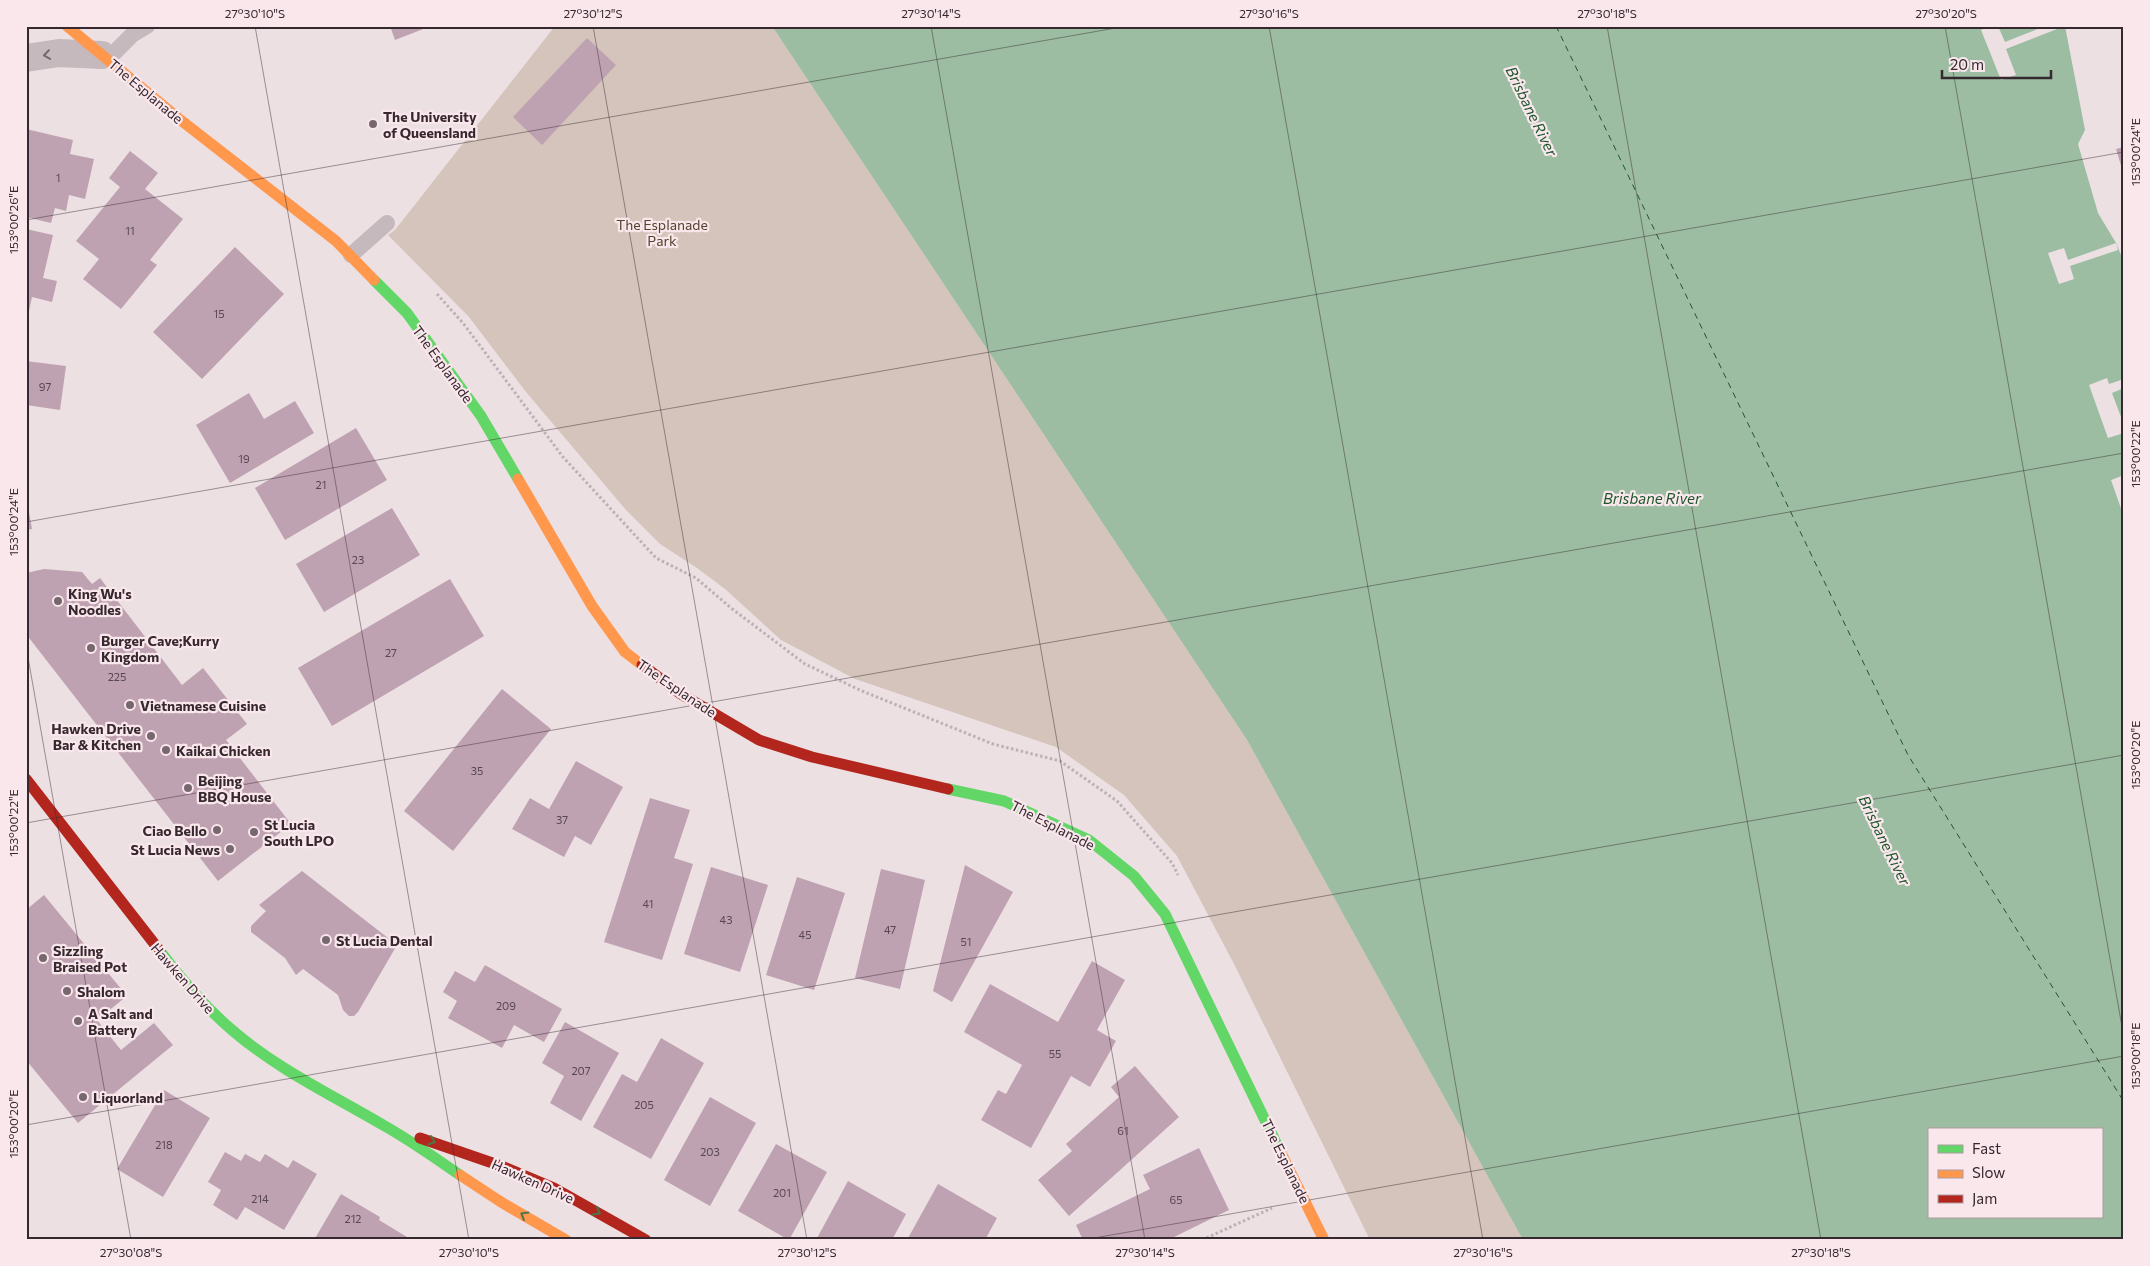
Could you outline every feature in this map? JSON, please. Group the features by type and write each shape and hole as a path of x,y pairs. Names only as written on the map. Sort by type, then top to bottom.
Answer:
{"street":[{"name":"The Esplanade","path":"67,26 351,255 407,313 481,416 592,606 625,652 681,694 759,740 812,757 931,786 1004,800 1089,840 1134,876 1165,914 1324,1240"},
{"path":"26,58 64,53 105,57"},
{"name":"Hawken Drive","path":"26,779 162,955 218,1017 245,1041 297,1076 385,1126 501,1202 566,1240"},
{"name":"Hawken Drive","path":"385,1126 477,1157 554,1188 646,1240"}],"lane":[{"path":"105,57 132,35 147,26"},
{"path":"351,255 386,222"}],"path":[{"path":"432,289 462,322 564,457 656,558 696,578 731,608 805,664 862,691 993,744 1060,761 1117,801 1172,863 1180,881"},
{"path":"1202,1240 1267,1210"}],"green space":[{"name":"The Esplanade Park","path":"555,26 772,26 1247,740 1523,1240 1370,1240 1234,964 1177,856 1124,795 1056,747 855,679 781,640 725,589 660,544 626,510 526,392 469,317 388,235 395,230"}],"water":[{"name":"Brisbane River","path":"772,26 2065,26 2085,130 2078,144 2098,213 2116,243 2124,262 2124,1240 1523,1240 1247,740"}],"pier":[{"path":"1990,26 1998,26 2005,42 2045,26 2065,26 2006,49 2016,75 2001,80 1981,30"},
{"path":"2116,243 2118,250 2070,266 2074,279 2059,284 2048,253 2064,248 2068,260"},
{"path":"2107,378 2109,384 2124,379 2124,388 2112,393 2124,425 2124,433 2108,438 2089,385"},
{"path":"2124,475 2124,517 2111,480"}],"building":[{"path":"390,26 431,26 395,40"},
{"path":"587,38 616,65 542,145 513,117"},
{"path":"26,129 73,140 70,154 94,159 85,199 69,195 66,211 55,208 51,223 26,217"},
{"path":"2124,147 2124,172 2123,172 2116,149"},
{"path":"130,151 158,173 145,189 183,219 150,260 157,265 121,309 83,279 99,259 76,241 120,187 109,178"},
{"path":"26,229 53,235 43,278 57,281 52,302 32,297 27,320"},
{"path":"235,247 284,294 202,379 153,332"},
{"path":"26,361 66,366 60,410 26,405"},
{"path":"249,393 264,419 295,401 314,433 230,483 196,425"},
{"path":"356,428 387,480 285,540 255,488"},
{"path":"26,495 32,529 26,530"},
{"path":"392,508 420,555 324,612 296,564"},
{"path":"44,569 82,572 92,584 100,578 182,685 203,668 247,724 226,740 291,824 218,881 26,634 26,573"},
{"path":"450,579 484,636 332,726 298,668"},
{"path":"502,689 551,729 453,851 404,811"},
{"path":"576,761 623,787 591,845 575,836 564,857 512,829 530,798 549,809"},
{"path":"650,798 690,810 674,858 693,864 662,960 604,942"},
{"path":"965,865 1013,892 952,1002 933,991"},
{"path":"711,867 768,885 740,972 684,954"},
{"path":"881,869 925,880 900,989 855,978"},
{"name":"St Lucia Dental","path":"302,871 397,945 354,1016 349,1016 343,1010 338,995 303,969 296,975 285,958 251,932 251,926 266,911 259,905"},
{"path":"797,877 845,893 814,990 766,975"},
{"path":"44,895 127,996 97,1020 121,1050 154,1023 173,1045 78,1123 26,1060 26,910"},
{"path":"1092,961 1125,980 1097,1030 1116,1041 1090,1087 1071,1076 1031,1148 981,1120 998,1090 1006,1094 1022,1065 964,1032 990,984 1058,1022"},
{"path":"485,965 562,1009 544,1042 514,1025 502,1048 448,1018 457,1001 443,992 455,971 475,982"},
{"path":"565,1022 619,1053 581,1121 550,1103 564,1076 542,1063"},
{"path":"661,1038 704,1063 651,1159 593,1127 622,1074 637,1082"},
{"path":"1135,1066 1179,1117 1069,1216 1038,1180 1072,1151 1066,1144 1119,1097 1111,1087"},
{"path":"164,1090 210,1118 163,1197 117,1169"},
{"path":"710,1097 756,1123 710,1206 664,1180"},
{"path":"776,1144 827,1172 789,1240 738,1211"},
{"path":"1199,1148 1229,1210 1168,1240 1083,1240 1076,1225 1150,1189 1143,1175"},
{"path":"225,1152 241,1161 245,1154 260,1162 265,1154 288,1168 293,1160 317,1174 284,1230 245,1207 237,1220 213,1205 221,1190 208,1182"},
{"path":"848,1181 906,1214 892,1240 816,1240"},
{"path":"938,1184 997,1218 985,1240 907,1240"},
{"path":"341,1194 380,1217 379,1220 412,1240 314,1240"}],"ferry route":[{"path":"1556,26 1908,755 2124,1102"}],"traffic: fast":[{"path":"374,280 407,313 481,416 518,479"},
{"path":"948,789 1004,801 1089,840 1134,876 1165,914 1279,1149"},
{"path":"160,951 203,1002 249,1044 305,1081 403,1137 460,1175"}],"traffic: slow":[{"path":"67,26 178,118 336,241 374,280"},
{"path":"518,479 592,606 625,652 642,665"},
{"path":"1279,1149 1324,1240"},
{"path":"460,1175 501,1202 566,1240"}],"traffic: jam":[{"path":"642,665 681,694 759,740 812,757 948,789"},
{"path":"26,779 160,951"},
{"path":"420,1138 504,1167 554,1188 646,1240"}],"place":[{"name":"The University of Queensland","path":"373,124"},
{"name":"King Wu's Noodles","path":"58,601"},
{"name":"Burger Cave;Kurry Kingdom","path":"91,648"},
{"name":"Vietnamese Cuisine","path":"130,705"},
{"name":"Hawken Drive Bar & Kitchen","path":"151,736"},
{"name":"Kaikai Chicken","path":"166,750"},
{"name":"Beijing BBQ House","path":"188,788"},
{"name":"Ciao Bello","path":"217,830"},
{"name":"St Lucia South LPO","path":"254,832"},
{"name":"St Lucia News","path":"230,849"},
{"name":"St Lucia Dental","path":"326,940"},
{"name":"Sizzling Braised Pot","path":"43,958"},
{"name":"Shalom","path":"67,991"},
{"name":"A Salt and Battery","path":"78,1021"},
{"name":"Liquorland","path":"83,1097"}]}
